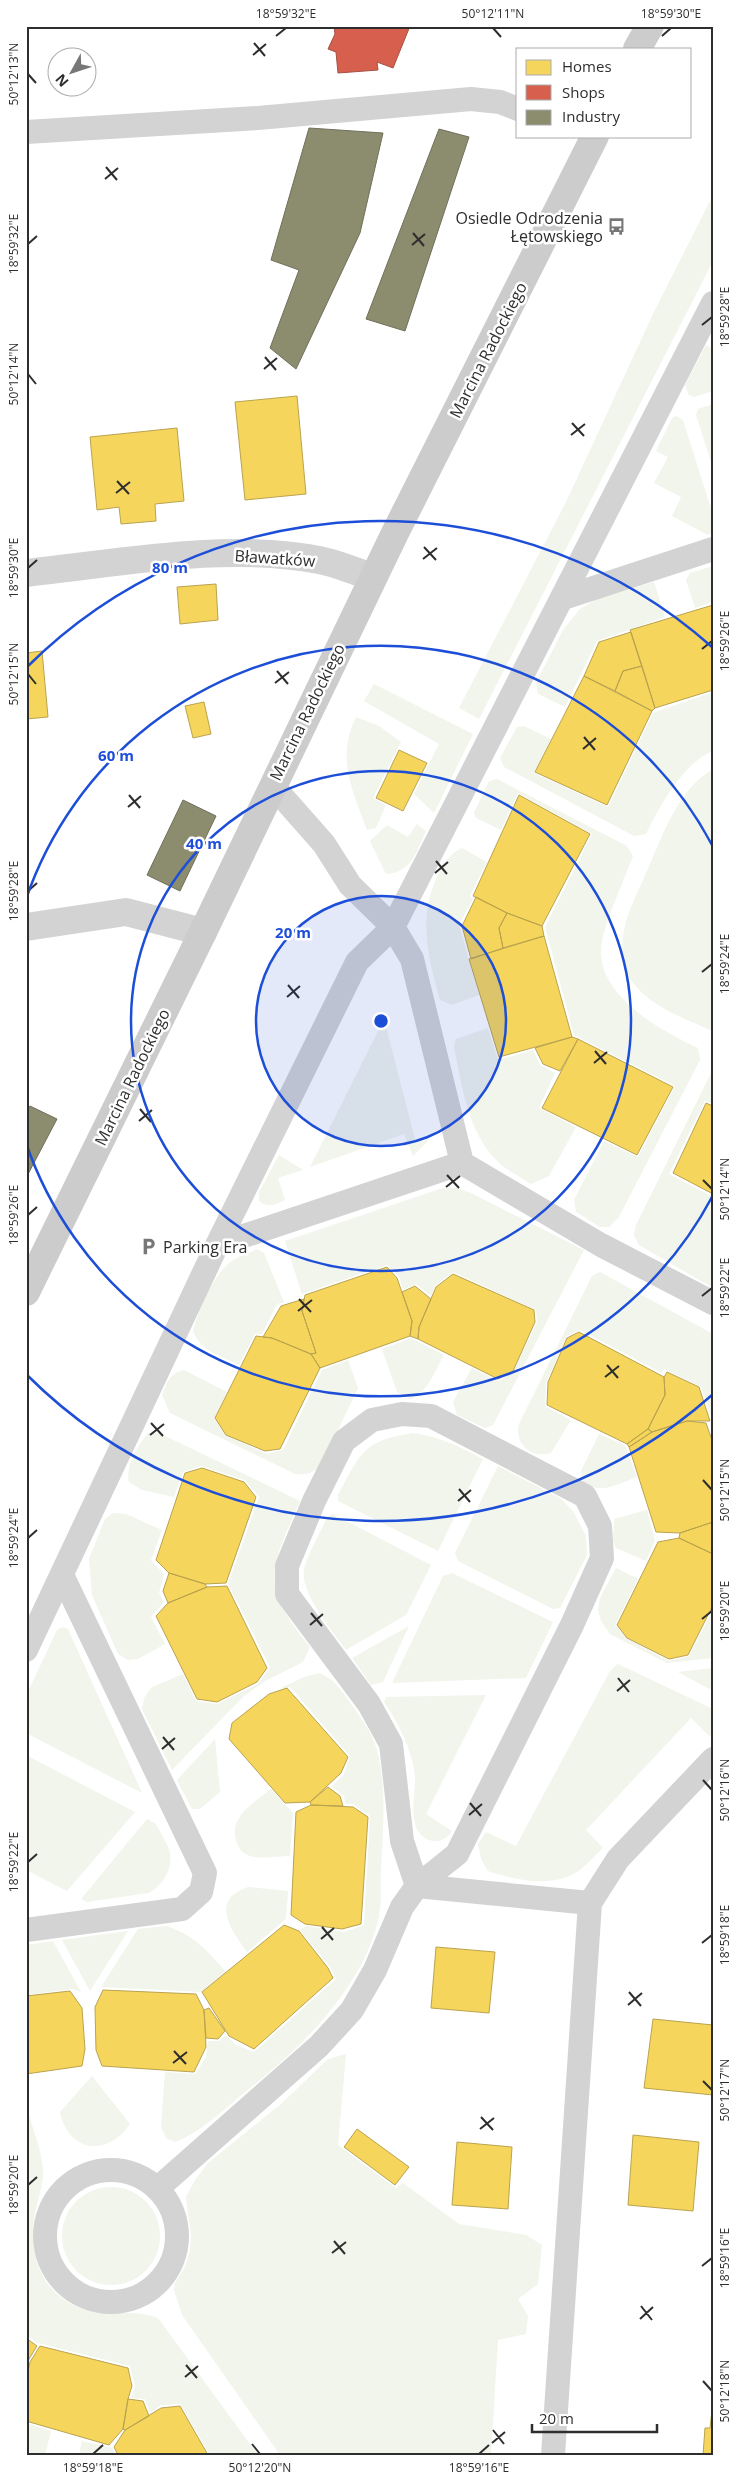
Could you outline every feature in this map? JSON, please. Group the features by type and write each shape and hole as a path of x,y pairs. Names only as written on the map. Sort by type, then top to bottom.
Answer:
{"street":[{"path":"638,48 650,26"},
{"name":"Marcina Radockiego","path":"26,1292 203,932 272,784 373,577 590,138"},
{"name":"Bławatków","path":"26,573 162,558 253,553 320,560 373,577"},
{"path":"26,927 126,912 203,932"}],"lane":[{"path":"26,132 258,118 471,99 500,102 516,108"},
{"path":"26,1650 217,1245 357,962 393,927 713,303"},
{"path":"563,598 713,549"},
{"path":"272,784 324,844 350,885 393,927 412,959 462,1163 601,1245 713,1303"},
{"path":"217,1245 462,1163"},
{"path":"158,2188 320,2046 352,2010 375,1970 402,1907 417,1886 457,1854 572,1624 602,1558 600,1526 585,1496 431,1416 402,1414 372,1420 344,1442 314,1501 287,1566 287,1594 368,1704 391,1744 402,1841 417,1886"},
{"path":"26,1930 182,1908 201,1892 205,1873 62,1575"},
{"path":"553,2455 590,1904 618,1859 713,1760"},
{"path":"417,1886 590,1904"},
{"path":"119,2169 140,2175 158,2188 171,2206 177,2226 177,2248 170,2268 156,2285 138,2297 117,2302 94,2301 74,2291 58,2276 47,2256 44,2235 48,2213 59,2193 66,2186 96,2170 119,2169"}],"shaded area":[{"path":"713,195 713,261 479,719 459,708 566,502 653,314"},
{"path":"706,345 713,349 713,391 694,397 689,395 685,385"},
{"path":"713,404 713,468 696,415 698,409"},
{"path":"676,416 683,420 713,515 713,533 708,535 672,516 681,497 654,483 668,457 656,451 672,418"},
{"path":"713,566 713,602 695,608 686,580 690,573"},
{"path":"654,582 665,617 597,641 565,707 538,694 536,683 563,630 580,609 599,598"},
{"path":"374,684 473,734 434,813 414,794 439,744 364,701"},
{"path":"713,692 713,751 702,757 682,775 665,799 646,834 634,836 504,767 500,758 517,727 524,726 551,739 534,773 608,807 653,713"},
{"path":"356,717 379,726 401,742 373,798 386,805 376,828 367,830 348,774 347,747"},
{"path":"713,769 712,1031 677,1015 644,995 628,975 624,964 622,944 625,926 632,906 672,815 689,789"},
{"path":"497,779 627,846 633,856 604,933 601,954 604,970 612,985 623,999 637,1011 652,1023 698,1048 700,1060 619,1217 609,1227 600,1227 576,1212 574,1200 604,1141 638,1157 675,1086 574,1035 545,927 592,834 518,793 501,830 476,818 474,813 489,781"},
{"path":"417,824 426,831 412,860 402,870 386,874 370,841 387,825 408,837"},
{"path":"462,848 487,862 470,896 473,899 459,925 479,995 452,1005 440,1000 429,952 426,920 432,889 443,865 448,858"},
{"path":"384,1019 416,1143 430,1139 413,1156 404,1134 310,1167"},
{"path":"488,1028 498,1060 533,1050 540,1065 555,1073 539,1108 576,1127 549,1176 531,1184 504,1167 482,1142 464,1096 454,1047 456,1039"},
{"path":"713,1069 713,1104 705,1101 669,1174 713,1197 713,1288 639,1245 634,1235 636,1225"},
{"path":"279,1155 303,1170 278,1178 285,1200 272,1205 266,1205 259,1201 259,1192"},
{"path":"443,1188 457,1188 471,1193 584,1250 493,1425 485,1428 457,1415 453,1402 472,1368 499,1381 513,1372 537,1322 536,1310 453,1272 435,1286 431,1296 416,1284 403,1290 399,1276 387,1265 302,1294 285,1241"},
{"path":"257,1249 264,1253 284,1302 277,1304 262,1334 255,1334 239,1365 218,1356 206,1348 196,1338 193,1331 203,1303 219,1274 232,1261"},
{"path":"600,1272 713,1334 713,1422 701,1387 664,1369 662,1373 580,1330 567,1336 546,1383 545,1406 571,1420 551,1453 537,1454 531,1452 522,1444 519,1438 519,1424 592,1276"},
{"path":"411,1338 444,1355 422,1392 410,1399 397,1392 382,1349"},
{"path":"348,1360 358,1388 322,1464 307,1474 295,1474 170,1413 162,1395 172,1376 184,1370 227,1392 214,1419 226,1435 267,1454 283,1450 322,1370"},
{"path":"148,1433 159,1433 300,1501 282,1544 275,1576 277,1591 283,1608 310,1647 303,1662 265,1681 244,1696 172,1770 142,1709 144,1698 152,1687 183,1674 196,1701 217,1704 258,1684 270,1667 228,1584 259,1497 245,1480 201,1466 183,1472 174,1497 142,1490 129,1482 128,1476 131,1462"},
{"path":"413,1433 441,1439 483,1459 438,1551 338,1501 338,1495 352,1469 365,1451 383,1440"},
{"path":"599,1434 625,1445 637,1477 602,1488 596,1488 583,1481 581,1471"},
{"path":"498,1466 560,1498 573,1511 586,1536 587,1555 560,1608 553,1609 458,1561 455,1553"},
{"path":"647,1510 655,1541 646,1561 616,1548 613,1541 614,1519"},
{"path":"113,1513 126,1514 162,1530 151,1560 164,1574 159,1593 164,1602 151,1617 165,1644 138,1659 128,1660 118,1654 92,1595 89,1559 105,1519"},
{"path":"333,1514 431,1565 406,1615 346,1650 312,1601 304,1579 305,1565 311,1551 327,1517"},
{"path":"616,1568 638,1579 615,1625 627,1639 669,1661 689,1656 713,1610 713,1658 667,1663 610,1634 601,1621 598,1610 600,1598"},
{"path":"452,1573 553,1622 526,1678 392,1683 443,1576"},
{"path":"409,1626 383,1682 371,1685 352,1658"},
{"path":"63,1627 68,1629 142,1793 26,1733 26,1696 57,1630"},
{"path":"618,1664 713,1709 713,1729 710,1737 691,1718 586,1830 603,1848 580,1870 569,1876 546,1881 522,1880 488,1871 481,1859 478,1844 486,1832 516,1846 610,1671"},
{"path":"713,1668 713,1691 678,1672"},
{"path":"319,1673 336,1684 365,1724 377,1750 380,1765 384,1810 383,1840 379,1915 372,1941 364,1960 349,1985 322,2021 307,2037 275,2068 201,2128 175,2142 166,2138 161,2127 165,2072 195,2074 206,2057 208,2041 219,2041 226,2035 236,2045 254,2052 336,1979 330,1967 300,1930 306,1926 344,1932 364,1925 370,1816 353,1804 345,1804 344,1795 331,1787 344,1774 350,1756 290,1687 279,1689 304,1677"},
{"path":"486,1695 426,1814 452,1831 441,1840 431,1841 422,1836 415,1824 413,1808 415,1776 412,1760 394,1717 384,1702 386,1697"},
{"path":"215,1739 220,1792 200,1809 192,1809 177,1780"},
{"path":"26,1755 135,1812 67,1891 26,1870"},
{"path":"271,1789 293,1813 290,1856 253,1857 241,1851 236,1840 236,1824 245,1810"},
{"path":"147,1819 156,1824 170,1853 170,1865 162,1882 148,1893 87,1902 81,1899"},
{"path":"248,1887 288,1891 286,1919 247,1952 230,1925 226,1907 229,1900 236,1893"},
{"path":"166,1926 176,1929 192,1939 206,1950 226,1972 201,1992 101,1987 138,1929"},
{"path":"128,1931 90,1991 62,1940"},
{"path":"53,1941 81,1992 72,1989 26,1995 26,1945"},
{"path":"346,2054 338,2145 396,2188 403,2183 459,2224 526,2235 542,2245 538,2284 518,2299 528,2316 526,2334 498,2340 491,2455 280,2455 182,2315 174,2290 175,2283 185,2267 190,2251 191,2235 186,2197 195,2180 208,2163 282,2103 328,2059"},
{"path":"92,2076 130,2124 121,2135 111,2142 100,2146 80,2143 65,2126 60,2112"},
{"path":"26,2105 39,2147 43,2172 33,2226 33,2240 38,2266 44,2278 61,2298 84,2309 137,2313 158,2318 258,2455 210,2455 180,2404 161,2405 150,2413 145,2399 131,2398 135,2386 130,2366 38,2343 26,2335"},
{"path":"111,2187 130,2191 146,2201 156,2217 160,2236 156,2255 146,2271 130,2281 111,2285 92,2281 76,2271 66,2255 62,2236 66,2217 76,2201 92,2191"},
{"path":"26,2423 51,2431 45,2455 26,2455"},
{"path":"82,2441 112,2448 116,2455 79,2455"}],"building: Homes":[{"path":"297,396 306,494 245,500 235,402"},
{"path":"177,428 184,501 155,504 156,521 121,524 119,507 97,510 90,437"},
{"path":"216,584 218,620 180,624 177,587"},
{"path":"713,605 713,690 655,708 630,630"},
{"path":"631,632 642,666 623,671 615,691 584,676 599,642"},
{"path":"42,651 48,717 26,719 26,653"},
{"path":"642,666 655,708 652,711 615,691 623,671"},
{"path":"584,676 652,711 607,805 535,772"},
{"path":"204,702 211,734 193,738 185,706"},
{"path":"399,750 427,763 403,811 376,798"},
{"path":"519,795 590,834 542,926 507,913 473,896"},
{"path":"476,897 507,913 499,928 503,948 471,959 462,926"},
{"path":"507,913 542,926 544,936 503,948 499,928"},
{"path":"544,936 572,1037 499,1057 469,959"},
{"path":"572,1037 578,1039 560,1071 543,1064 535,1048"},
{"path":"578,1039 673,1087 637,1155 542,1108"},
{"path":"706,1103 713,1106 713,1194 673,1173"},
{"path":"387,1267 397,1278 412,1321 410,1336 320,1368 311,1354 316,1353 302,1311 305,1295"},
{"path":"453,1274 534,1310 535,1322 513,1371 498,1379 418,1339 419,1327 436,1287"},
{"path":"415,1286 431,1299 419,1327 418,1339 410,1336 412,1321 402,1292"},
{"path":"304,1299 302,1311 316,1353 311,1354 272,1338 263,1337 281,1306"},
{"path":"579,1332 664,1377 665,1395 648,1429 627,1444 547,1405 548,1382 567,1338"},
{"path":"256,1336 272,1338 311,1354 320,1368 280,1449 265,1451 226,1435 215,1418"},
{"path":"667,1372 699,1387 710,1421 687,1421 652,1432 648,1429 665,1395 664,1377"},
{"path":"687,1421 706,1423 713,1443 713,1522 680,1533 656,1532 629,1447 652,1432"},
{"path":"648,1429 652,1432 629,1447 627,1444"},
{"path":"202,1468 244,1482 256,1497 226,1583 205,1584 169,1573 156,1560 185,1473"},
{"path":"713,1522 713,1554 679,1538 680,1533"},
{"path":"679,1538 713,1554 713,1605 688,1655 669,1659 627,1638 617,1625 658,1542"},
{"path":"169,1573 205,1584 207,1587 168,1603 163,1591"},
{"path":"227,1586 267,1668 257,1682 217,1702 197,1699 156,1616 168,1603 207,1587"},
{"path":"287,1688 348,1757 341,1773 310,1802 285,1803 229,1739 232,1723 269,1694"},
{"path":"328,1787 340,1796 343,1806 311,1805 310,1802"},
{"path":"311,1805 353,1807 368,1817 361,1924 342,1929 305,1924 291,1915 296,1812"},
{"path":"284,1925 299,1931 328,1968 333,1978 254,2049 229,2036 202,1992"},
{"path":"436,1947 495,1952 489,2013 431,2008"},
{"path":"103,1990 196,1994 204,2010 206,2047 194,2072 102,2066 96,2050 95,2007"},
{"path":"70,1991 82,2008 85,2049 82,2066 26,2074 26,1996"},
{"path":"209,2008 225,2031 218,2039 206,2038 204,2010"},
{"path":"653,2019 713,2025 713,2095 644,2088"},
{"path":"357,2129 409,2167 395,2185 344,2147"},
{"path":"633,2135 699,2142 693,2211 628,2205"},
{"path":"457,2142 512,2147 508,2209 452,2205"},
{"path":"26,2338 37,2346 26,2364"},
{"path":"40,2346 128,2368 132,2386 123,2429 109,2445 26,2421 26,2380 30,2362"},
{"path":"128,2399 143,2401 149,2416 125,2430 123,2429"},
{"path":"713,2402 713,2455 703,2455 705,2428 710,2428"},
{"path":"180,2406 208,2455 118,2455 114,2447 125,2430 161,2408"}],"building: Shops":[{"path":"334,26 410,26 393,68 377,62 378,70 338,73 336,52 328,49 335,34"}],"building: Industry":[{"path":"309,128 383,133 360,233 296,369 270,348 299,270 271,260"},
{"path":"439,129 469,137 405,331 366,319"},
{"path":"183,800 216,816 180,891 147,875"},
{"path":"30,1106 57,1119 26,1178 26,1112"}],"place":[{"name":"Osiedle Odrodzenia Łętowskiego","path":"617,227"},
{"name":"Parking Era","path":"149,1247"}]}
